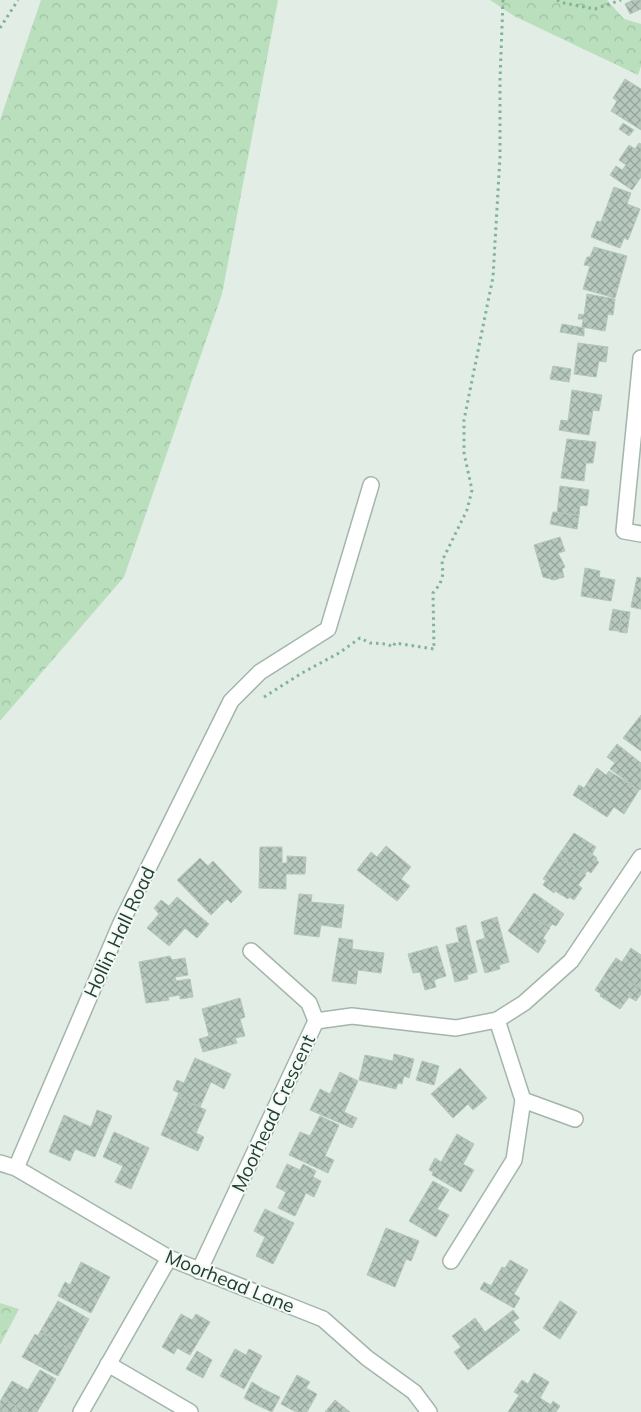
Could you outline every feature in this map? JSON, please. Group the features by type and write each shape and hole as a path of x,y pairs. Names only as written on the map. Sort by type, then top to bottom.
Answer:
{"street":[{"path":"641,358 624,531 641,534"},
{"name":"Hollin Hall Road","path":"16,1168 121,924 231,701 260,672 328,629 371,485"},
{"name":"Moorhead Crescent","path":"199,1271 316,1021 352,1016 456,1028 497,1020 524,1003 571,961 641,857"},
{"path":"251,951 309,1003 316,1021"},
{"path":"451,1261 514,1160 523,1100 497,1020"},
{"path":"523,1100 575,1119"},
{"name":"Moorhead Lane","path":"0,1163 16,1168 169,1258 323,1319 367,1358 414,1392 422,1409"},
{"path":"81,1412 169,1258"},
{"path":"108,1364 190,1412"}],"path":[{"path":"0,28 18,0"},
{"path":"264,697 339,653 360,638 370,643 387,644 392,647 395,643 434,649 433,593 440,584 443,574 442,561 467,510 472,490 464,453 464,420 493,277 499,207 503,0"},
{"path":"556,0 595,9 621,0"}],"green space":[{"path":"41,0 278,0 222,294 124,577 0,721 0,120"},
{"path":"490,0 607,0 624,19 641,24 641,66 638,75 514,16"},
{"path":"0,1303 19,1309 0,1345"}],"building":[{"path":"633,0 641,0 641,9 630,14 625,4"},
{"path":"625,79 641,89 641,130 611,111 617,101 613,98"},
{"path":"623,123 634,130 629,136 619,129"},
{"path":"639,143 641,144 641,177 632,190 610,175 616,166 622,170 626,165 619,160 629,145 635,149"},
{"path":"614,187 631,193 627,204 640,209 628,240 624,238 620,248 591,237 597,221 601,222"},
{"path":"594,247 627,256 615,298 583,289 590,266 584,265"},
{"path":"587,294 615,299 613,315 608,314 605,331 582,327 583,319 578,319 579,314 584,315"},
{"path":"562,324 584,328 584,336 560,332"},
{"path":"578,343 608,347 606,362 599,361 596,377 574,374"},
{"path":"553,366 571,369 569,382 550,379"},
{"path":"572,390 602,395 599,411 593,410 589,435 559,430 561,420 568,421"},
{"path":"567,439 596,442 593,463 586,463 584,481 561,478"},
{"path":"560,486 589,490 587,506 580,505 579,515 557,513"},
{"path":"553,512 579,515 577,529 550,524"},
{"path":"560,537 565,551 558,553 565,567 562,569 564,577 554,580 543,577 534,545"},
{"path":"585,568 600,571 599,577 615,580 611,601 581,596"},
{"path":"637,577 641,578 641,609 631,607"},
{"path":"613,609 622,611 619,631 609,630"},
{"path":"622,611 630,612 627,633 619,632"},
{"path":"641,715 641,751 623,738"},
{"path":"617,744 641,763 641,789 639,790 610,769 615,763 607,757"},
{"path":"597,768 606,775 609,771 639,790 624,814 614,807 607,817 573,795 579,785 584,788"},
{"path":"574,833 596,847 592,854 599,862 591,873 588,871 585,874 558,856"},
{"path":"386,846 411,867 401,879 410,886 397,901 357,870 371,852 377,857"},
{"path":"260,847 282,847 282,863 287,863 287,856 306,857 305,874 286,874 286,889 259,888"},
{"path":"558,856 586,875 578,885 582,888 574,900 569,897 568,899 555,891 554,893 543,885 546,880 543,879"},
{"path":"200,858 208,866 213,861 242,892 231,903 227,899 211,915 177,880"},
{"path":"534,893 564,914 556,926 552,924 549,928 523,909"},
{"path":"299,894 312,895 311,902 344,905 341,928 321,925 319,937 294,934"},
{"path":"177,897 209,924 197,938 185,928 169,946 147,928 159,914 154,908 161,900 169,906"},
{"path":"523,909 550,928 543,938 546,941 538,953 508,931"},
{"path":"497,917 509,962 499,965 500,969 485,973 476,941 485,938 481,922"},
{"path":"466,925 477,972 467,975 468,979 455,982 446,945 459,942 456,928"},
{"path":"339,938 353,940 352,949 384,953 381,973 358,970 356,984 332,981"},
{"path":"437,946 446,976 434,980 436,987 425,990 420,972 413,973 408,954"},
{"path":"631,948 641,955 641,989 609,968 616,958 622,962"},
{"path":"170,956 172,960 185,958 188,975 175,977 176,981 190,979 193,997 180,999 180,995 168,997 169,1000 146,1003 139,962"},
{"path":"609,968 641,989 641,994 636,1001 629,997 620,1009 600,996 601,994 595,990"},
{"path":"240,998 245,1017 240,1019 245,1036 235,1038 237,1043 203,1052 199,1039 209,1036 202,1009"},
{"path":"394,1054 414,1059 409,1078 404,1076 402,1084 398,1083 396,1089 359,1080 365,1055 393,1061"},
{"path":"195,1058 231,1074 224,1089 211,1082 200,1107 177,1097 179,1093 173,1090 177,1080 184,1083"},
{"path":"422,1061 439,1066 434,1085 416,1080"},
{"path":"460,1068 487,1098 473,1110 468,1104 453,1118 431,1094"},
{"path":"340,1072 358,1081 344,1112 357,1118 352,1128 310,1110 320,1089 330,1094"},
{"path":"177,1097 206,1110 196,1133 204,1137 198,1151 161,1135"},
{"path":"97,1110 112,1116 95,1157 75,1149 70,1161 49,1152 64,1115 91,1127"},
{"path":"320,1116 339,1125 325,1156 334,1160 328,1173 289,1155 300,1132 310,1136"},
{"path":"114,1132 149,1148 131,1189 115,1182 123,1166 103,1157"},
{"path":"457,1134 474,1144 463,1164 474,1170 461,1192 432,1175 433,1172 429,1170 435,1158 441,1162"},
{"path":"287,1164 300,1170 303,1164 316,1171 313,1177 321,1181 314,1197 306,1193 295,1216 278,1208 286,1192 276,1187"},
{"path":"433,1181 449,1190 437,1209 449,1215 436,1237 409,1221"},
{"path":"265,1209 294,1223 273,1264 256,1256 265,1237 254,1231"},
{"path":"386,1228 419,1241 411,1261 406,1259 395,1287 367,1275"},
{"path":"510,1260 528,1270 514,1294 520,1298 514,1308 480,1289 484,1282 491,1286 502,1267 505,1268"},
{"path":"81,1262 110,1277 91,1313 58,1296 65,1282 70,1285"},
{"path":"58,1301 89,1319 72,1350 40,1332"},
{"path":"560,1301 577,1312 560,1339 543,1328"},
{"path":"513,1310 519,1318 513,1322 520,1330 468,1370 454,1352 461,1347 452,1336 475,1318 485,1332"},
{"path":"181,1314 192,1320 196,1314 210,1322 190,1355 177,1348 174,1354 162,1347"},
{"path":"40,1332 72,1350 58,1376 22,1357 35,1334 38,1336"},
{"path":"235,1349 246,1355 249,1349 262,1356 244,1389 220,1376"},
{"path":"197,1351 212,1360 203,1378 186,1369"},
{"path":"40,1370 56,1379 37,1412 26,1412 2,1398 12,1381 28,1390"},
{"path":"534,1373 549,1382 540,1398 551,1405 553,1401 560,1406 556,1412 508,1412 519,1395 514,1392 522,1380 528,1384"},
{"path":"297,1375 310,1382 306,1388 317,1394 307,1412 296,1412 281,1404"},
{"path":"252,1382 263,1389 255,1404 244,1398"},
{"path":"263,1389 280,1397 272,1412 255,1404"},
{"path":"2,1398 26,1412 0,1412"},
{"path":"335,1400 350,1412 325,1412"}]}
